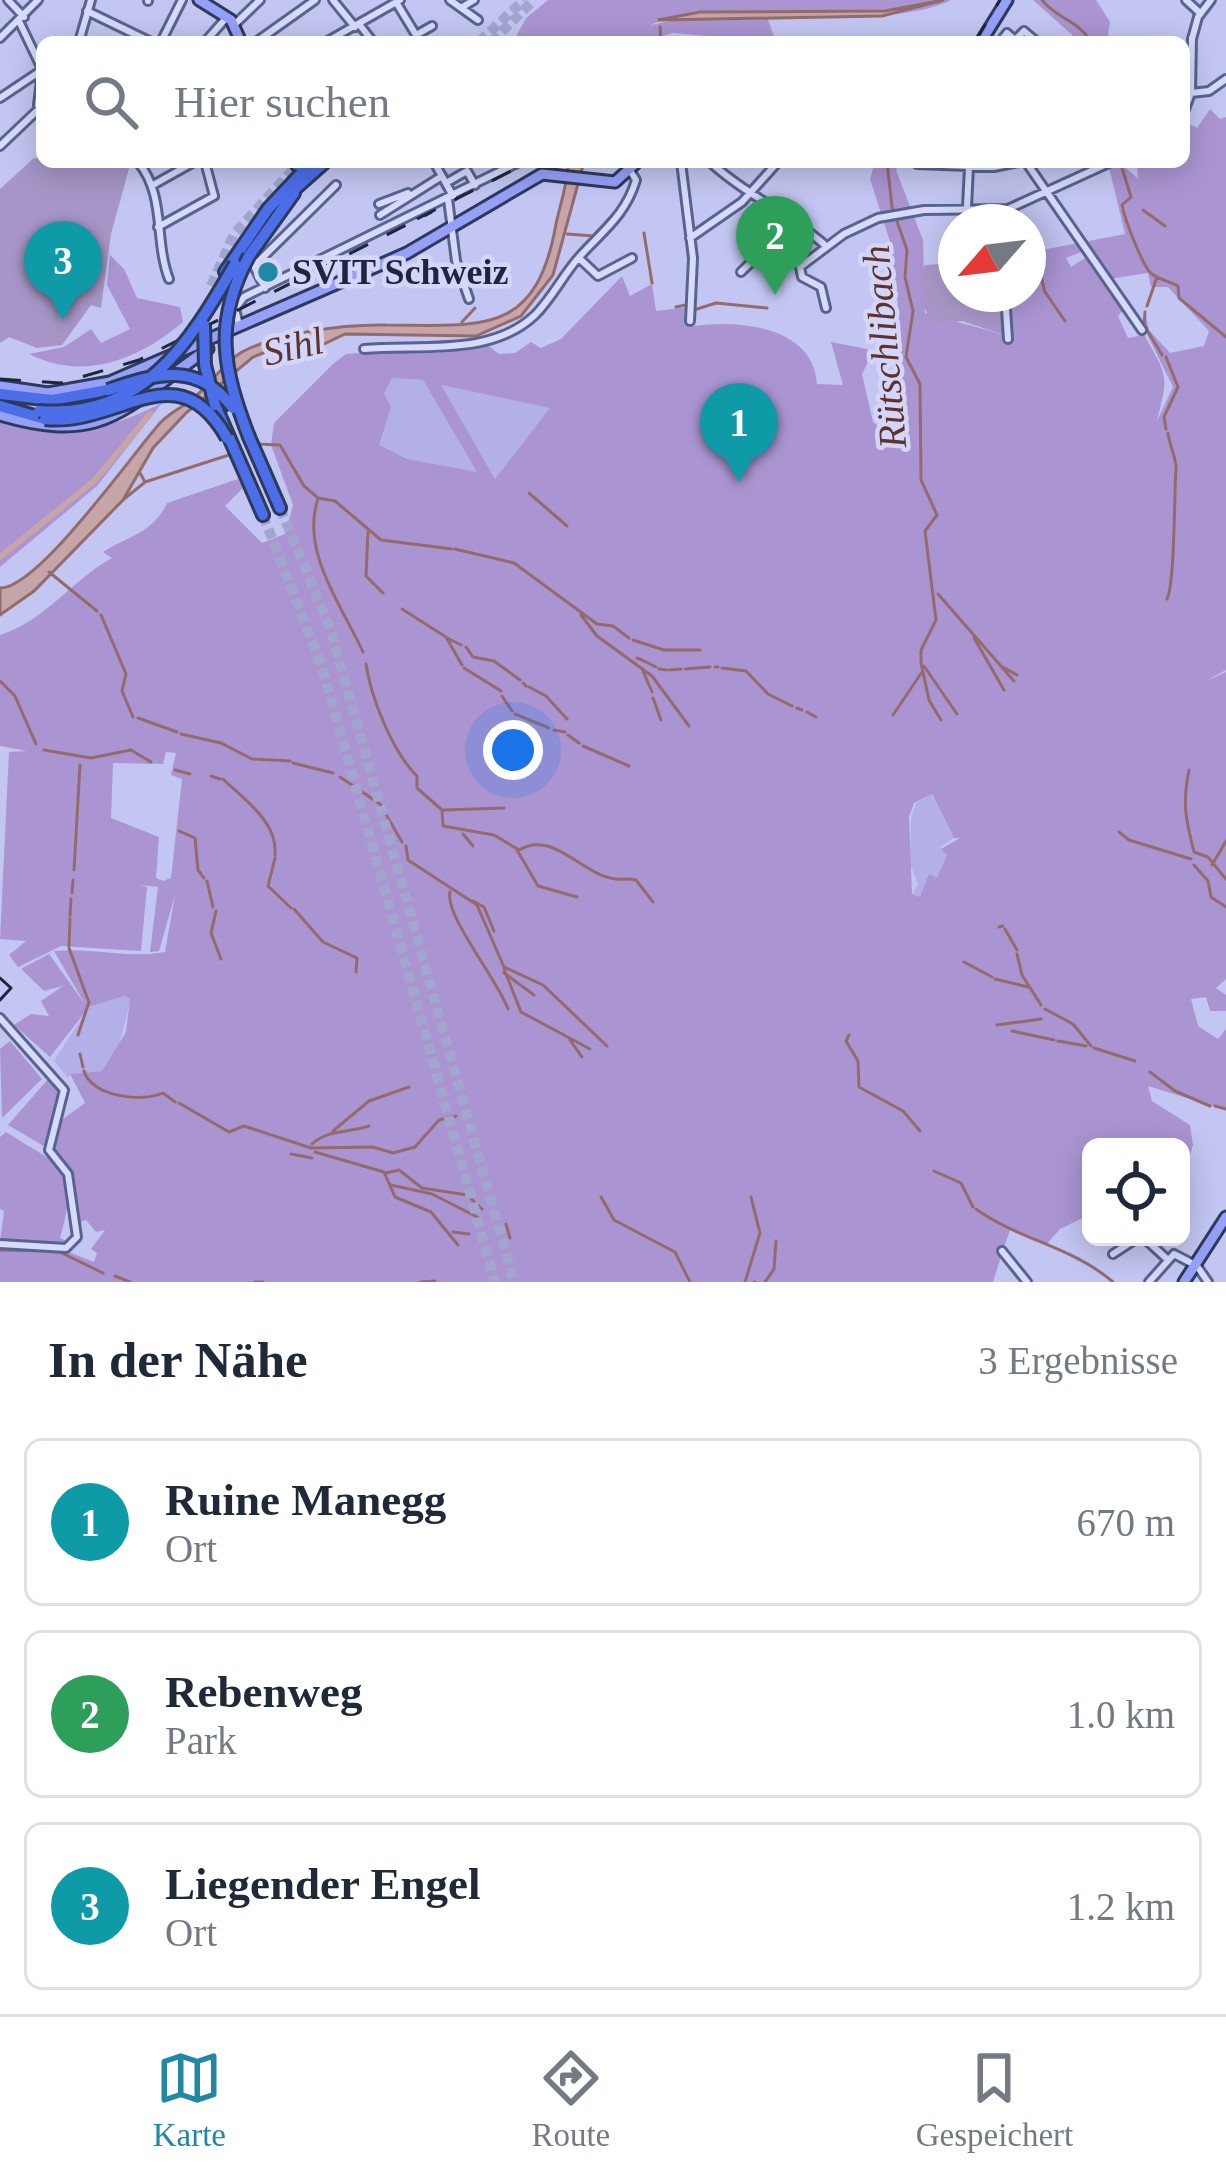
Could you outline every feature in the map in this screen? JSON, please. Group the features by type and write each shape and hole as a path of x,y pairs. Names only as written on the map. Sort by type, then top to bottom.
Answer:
{"highway":[{"path":"0,401 41,409 101,401 154,373 191,331 307,168"},
{"path":"280,508 228,383 222,336 232,290 252,240 318,168"},
{"path":"212,286 205,365 227,438 263,515"},
{"path":"41,409 155,373 182,374 219,392 249,437"},
{"path":"0,401 90,418 170,393 203,406 227,438"}],"main road":[{"path":"200,0 215,4 239,36"},
{"path":"985,36 1007,0"},
{"path":"0,401 76,391 227,335 454,230 555,169 584,180 615,182 633,168"},
{"path":"0,401 52,428 91,426 134,408 227,335"},
{"path":"174,357 181,363 179,371"},
{"path":"1184,1282 1226,1217"}],"street":[{"path":"8,0 36,55"},
{"path":"0,38 38,0"},
{"path":"81,36 91,0"},
{"path":"164,36 182,0"},
{"path":"212,36 260,0"},
{"path":"264,36 315,0"},
{"path":"333,0 367,36"},
{"path":"450,0 478,20"},
{"path":"461,8 474,0"},
{"path":"1186,0 1200,14"},
{"path":"1211,0 1192,38 1191,93 1209,91 1226,79"},
{"path":"338,36 398,1 416,34 432,26"},
{"path":"87,11 139,36"},
{"path":"0,98 36,74"},
{"path":"0,146 36,114"},
{"path":"142,168 153,185 169,279"},
{"path":"153,185 183,168"},
{"path":"158,227 214,196 207,168"},
{"path":"437,168 451,197 456,261 469,299"},
{"path":"379,204 466,168"},
{"path":"468,168 475,185"},
{"path":"241,329 237,304 508,168"},
{"path":"364,350 506,337 544,304 627,206 636,180 634,168"},
{"path":"682,168 691,238 690,322"},
{"path":"717,168 826,246"},
{"path":"691,238 749,194 773,168"},
{"path":"967,204 969,168"},
{"path":"1026,168 1142,330"},
{"path":"1019,204 1098,168"},
{"path":"266,288 254,266 336,185"},
{"path":"380,214 406,201 407,193"},
{"path":"826,308 820,287 800,273 826,246 881,217 938,210"},
{"path":"741,272 795,220"},
{"path":"579,258 598,277 632,258"},
{"path":"1006,312 1008,339"},
{"path":"0,1018 63,1087 64,1100 49,1150 68,1174 77,1234 69,1247 0,1244"},
{"path":"1113,1254 1126,1246"},
{"path":"1152,1246 1167,1259"},
{"path":"1002,1251 1027,1282"},
{"path":"1148,1282 1167,1259 1180,1255 1209,1280"}],"shaded area":[{"path":"548,0 951,0 880,16 719,16 767,17 774,36 516,36 526,18"},
{"path":"1033,0 1096,0 1110,22 1109,36 1073,36"},
{"path":"1210,109 1220,119 1226,117 1226,670 1206,681 1226,672 1226,979 1216,988 1226,995 1226,1011 1210,1011 1206,997 1191,999 1198,1026 1218,1039 1226,1029 1226,1110 1148,1086 1152,1101 1190,1125 1193,1145 1190,1155 1190,1138 1082,1138 1082,1218 1060,1229 1046,1245 1010,1230 1003,1251 999,1248 1002,1253 993,1282 0,1282 0,1246 61,1249 94,1262 97,1253 91,1249 105,1230 96,1232 86,1220 77,1223 70,1172 52,1144 60,1121 85,1103 70,1074 102,1071 126,1032 130,999 124,996 89,1007 50,1057 14,1025 31,1014 49,1016 41,1001 63,986 44,991 21,969 49,954 85,1004 54,951 138,954 165,952 175,895 159,951 150,952 158,887 139,885 147,887 141,951 61,946 18,967 9,955 26,941 0,939 9,752 27,751 0,746 0,635 31,620 112,558 103,552 147,528 167,503 238,479 243,488 225,506 262,543 285,534 293,505 271,445 274,423 346,354 486,344 499,354 515,353 531,342 541,348 561,339 622,276 630,296 652,284 656,311 689,307 688,327 750,326 788,338 813,365 817,384 843,385 831,342 867,349 870,358 862,374 873,422 884,431 899,423 901,410 892,408 893,398 906,392 893,354 898,302 874,248 882,244 894,254 870,179 873,168 897,168 923,240 925,313 1005,335 1006,312 1046,312 1046,249 1125,234 1109,168 1126,168 1138,179 1137,168 1190,168 1190,124 1197,128","holes":["1089,249 1109,279 1148,273 1151,287 1168,287 1209,331 1204,346 1170,353 1149,330 1145,311 1142,324 1173,387 1157,421 1164,377 1152,349 1144,335 1128,338 1118,316 1126,307 1088,256 1071,267 1066,258","392,378 423,380 477,472 407,459 379,445 391,407 384,394","441,385 550,408 495,479","166,752 176,753 171,775 182,779 171,878 163,881 156,878 159,837 111,818 113,763 163,764","932,794 954,838 960,838 941,849 947,855 937,878 929,874 920,897 912,894 909,817 914,803"]},
{"path":"34,158 36,168 129,168 111,234 101,308 91,305 62,345 37,348 9,337 0,343 0,189"},
{"path":"110,255 124,269 137,298 180,307 183,322 130,356 91,366 70,366 29,354 64,347 91,329 101,343 130,329 107,285"},
{"path":"938,264 938,312 1004,312 1005,335 962,321 933,324 922,295 925,265"},
{"path":"392,378 423,380 478,473 407,459 378,445 391,408 384,394"},
{"path":"440,385 551,408 496,480"},
{"path":"162,403 97,486 0,567 0,421 44,430 84,430"},
{"path":"931,794 954,838 940,847 947,855 941,873 937,878 930,875 921,898 913,894 918,884 910,864 911,819 916,803"},
{"path":"124,996 131,999 118,1049 102,1071 70,1074 69,1079 54,1061 89,1007"},
{"path":"10,1041 42,1079 2,1118 0,1049"},
{"path":"49,1078 61,1091 47,1148 8,1125"},
{"path":"6,1132 62,1171 68,1195 60,1238 66,1241 75,1232 66,1245 0,1242 4,1211 0,1209 0,1137"}],"water":[{"path":"944,0 882,16 658,20 700,12 885,11"},
{"name":"Sihl","path":"567,168 582,168 553,275 521,316 476,336 345,334 324,344 273,349 253,357 186,413 153,448 123,500 34,591 0,615 0,588 37,567 161,422 242,352 290,335 329,328 476,323 518,306 534,288 547,261"}],"waterway":[{"path":"1042,0 1086,36"},
{"path":"660,27 661,36"},
{"name":"Rütschlibach","path":"888,168 892,207 907,250 905,277 913,311 906,357 920,384 921,480 937,515 925,531 936,620 921,650 921,663 929,700 941,720"},
{"path":"1122,168 1131,197 1122,205 1123,211 1148,270 1178,286 1179,298 1226,337"},
{"path":"567,234 593,236 619,208"},
{"path":"1143,210 1165,226"},
{"path":"644,233 652,283"},
{"path":"1147,306 1157,277"},
{"path":"1046,293 1065,321"},
{"path":"694,310 716,303 767,308"},
{"path":"676,307 686,305"},
{"path":"462,322 475,308"},
{"path":"1145,312 1144,325 1162,355"},
{"path":"1166,357 1178,387 1164,417 1166,429"},
{"path":"0,557 94,481 150,414"},
{"path":"1167,599 1176,469 1168,433"},
{"path":"257,444 280,445 304,486 318,498 335,501 381,540 452,549"},
{"path":"140,473 145,482 232,454"},
{"path":"124,499 144,483"},
{"path":"529,493 567,526"},
{"path":"318,499 314,538 319,558 363,652"},
{"path":"368,532 366,576 383,593"},
{"path":"455,549 514,563 597,624 613,626 629,638"},
{"path":"49,572 97,611"},
{"path":"938,594 1014,681"},
{"path":"402,609 446,637 462,665"},
{"path":"101,615 126,674 122,691 133,717"},
{"path":"581,615 597,636 652,676 689,726"},
{"path":"447,638 461,645"},
{"path":"974,638 1004,690"},
{"path":"633,640 664,650 700,650"},
{"path":"466,647 473,657 494,661 520,680"},
{"path":"637,658 642,660"},
{"path":"644,661 656,667"},
{"path":"366,664 385,725 417,776 417,788 442,810 443,826 494,835 519,850 532,845 556,849 604,876 636,880 653,902"},
{"name":"Rütschlibach","path":"924,666 957,714"},
{"path":"685,669 710,667"},
{"path":"1003,667 1017,675"},
{"path":"464,668 501,691"},
{"path":"722,668 746,671 768,694 792,706"},
{"path":"659,669 666,670"},
{"path":"669,670 681,669"},
{"path":"643,671 652,692"},
{"name":"Rütschlibach","path":"893,715 922,672"},
{"path":"0,681 15,696 36,744"},
{"path":"523,683 526,686"},
{"path":"529,687 546,696 567,719"},
{"path":"502,696 512,711"},
{"path":"653,698 661,720"},
{"path":"797,708 802,710"},
{"path":"807,712 816,717"},
{"path":"515,714 549,728"},
{"path":"138,718 177,732"},
{"path":"554,730 565,732"},
{"path":"181,734 221,743 252,759 290,761"},
{"path":"568,735 579,743"},
{"path":"583,746 629,766"},
{"path":"44,750 91,758 131,750 151,762"},
{"path":"293,763 333,773"},
{"path":"74,870 80,765"},
{"path":"175,770 190,774"},
{"path":"1189,770 1186,812 1194,852 1208,857 1226,879"},
{"path":"211,776 220,779"},
{"path":"340,777 380,804 402,842"},
{"path":"223,779 265,821 275,855"},
{"path":"444,810 504,808"},
{"path":"179,831 195,838 198,870 204,878"},
{"path":"1119,832 1129,840 1191,859"},
{"path":"463,834 473,846"},
{"path":"1212,865 1226,841"},
{"path":"406,846 408,860 477,905 504,967 543,985 607,1046"},
{"path":"517,850 538,886 577,897"},
{"path":"275,858 268,886 291,908"},
{"path":"1194,865 1208,881 1211,897 1226,907"},
{"path":"72,893 73,880"},
{"path":"207,881 213,907"},
{"path":"450,892 455,916 508,1009"},
{"path":"70,916 71,899"},
{"path":"473,901 484,907 494,931"},
{"path":"294,909 323,942 357,958 356,972"},
{"path":"216,911 211,933 221,959"},
{"path":"69,946 70,919"},
{"path":"999,927 1003,926"},
{"path":"1005,929 1017,950"},
{"path":"69,948 88,1000"},
{"path":"1017,954 1022,975 1041,1005"},
{"path":"964,962 992,977"},
{"path":"504,969 521,1012 590,1049"},
{"path":"504,973 534,995"},
{"path":"995,979 1028,987"},
{"path":"78,1035 89,1002"},
{"path":"1045,1009 1073,1024 1091,1046"},
{"path":"997,1025 1041,1019"},
{"path":"1012,1031 1054,1040"},
{"path":"849,1035 846,1041 858,1061 859,1087 903,1111 920,1131"},
{"path":"570,1040 582,1057"},
{"path":"1058,1041 1086,1046"},
{"path":"1094,1048 1135,1061"},
{"path":"80,1054 83,1067"},
{"path":"84,1071 106,1092 130,1097 163,1093 175,1102"},
{"path":"1150,1072 1175,1091 1210,1106"},
{"path":"333,1131 369,1101 409,1087"},
{"path":"179,1103 229,1132 244,1126 311,1148 373,1147 393,1153 415,1147 439,1120 456,1116"},
{"path":"1215,1106 1226,1109"},
{"path":"312,1144 369,1126"},
{"path":"315,1152 384,1172 395,1197 431,1212 458,1245"},
{"path":"291,1154 312,1158"},
{"path":"386,1173 399,1170 422,1188 467,1195 482,1209"},
{"path":"934,1171 961,1183 973,1207"},
{"path":"391,1185 432,1194 481,1219"},
{"path":"601,1197 614,1220 675,1252 690,1282"},
{"path":"745,1282 760,1233 751,1197"},
{"path":"976,1209 1081,1260 1113,1282"},
{"path":"506,1224 510,1238"},
{"path":"453,1232 469,1234"},
{"path":"765,1282 774,1269 776,1241"},
{"path":"0,1250 58,1251 103,1273"},
{"path":"115,1276 130,1282"},
{"path":"421,1282 435,1281"},
{"path":"255,1282 263,1282"}],"tunnel":[{"path":"485,36 524,0"},
{"path":"497,36 534,0"},
{"path":"211,286 234,234 294,168"},
{"path":"280,508 330,628 514,1282"},
{"path":"263,515 322,667 495,1282"}],"tram line":[{"path":"0,978 11,988 0,1000"}],"railway":[{"path":"979,36 1000,0"},
{"path":"417,219 517,168"},
{"path":"0,379 61,383 139,360 432,212"}],"place":[{"name":"SVIT Schweiz","path":"268,272"},
{"name":"Rebenweg","path":"775,295"},
{"name":"Liegender Engel","path":"63,320"},
{"name":"Ruine Manegg","path":"739,482"}]}
